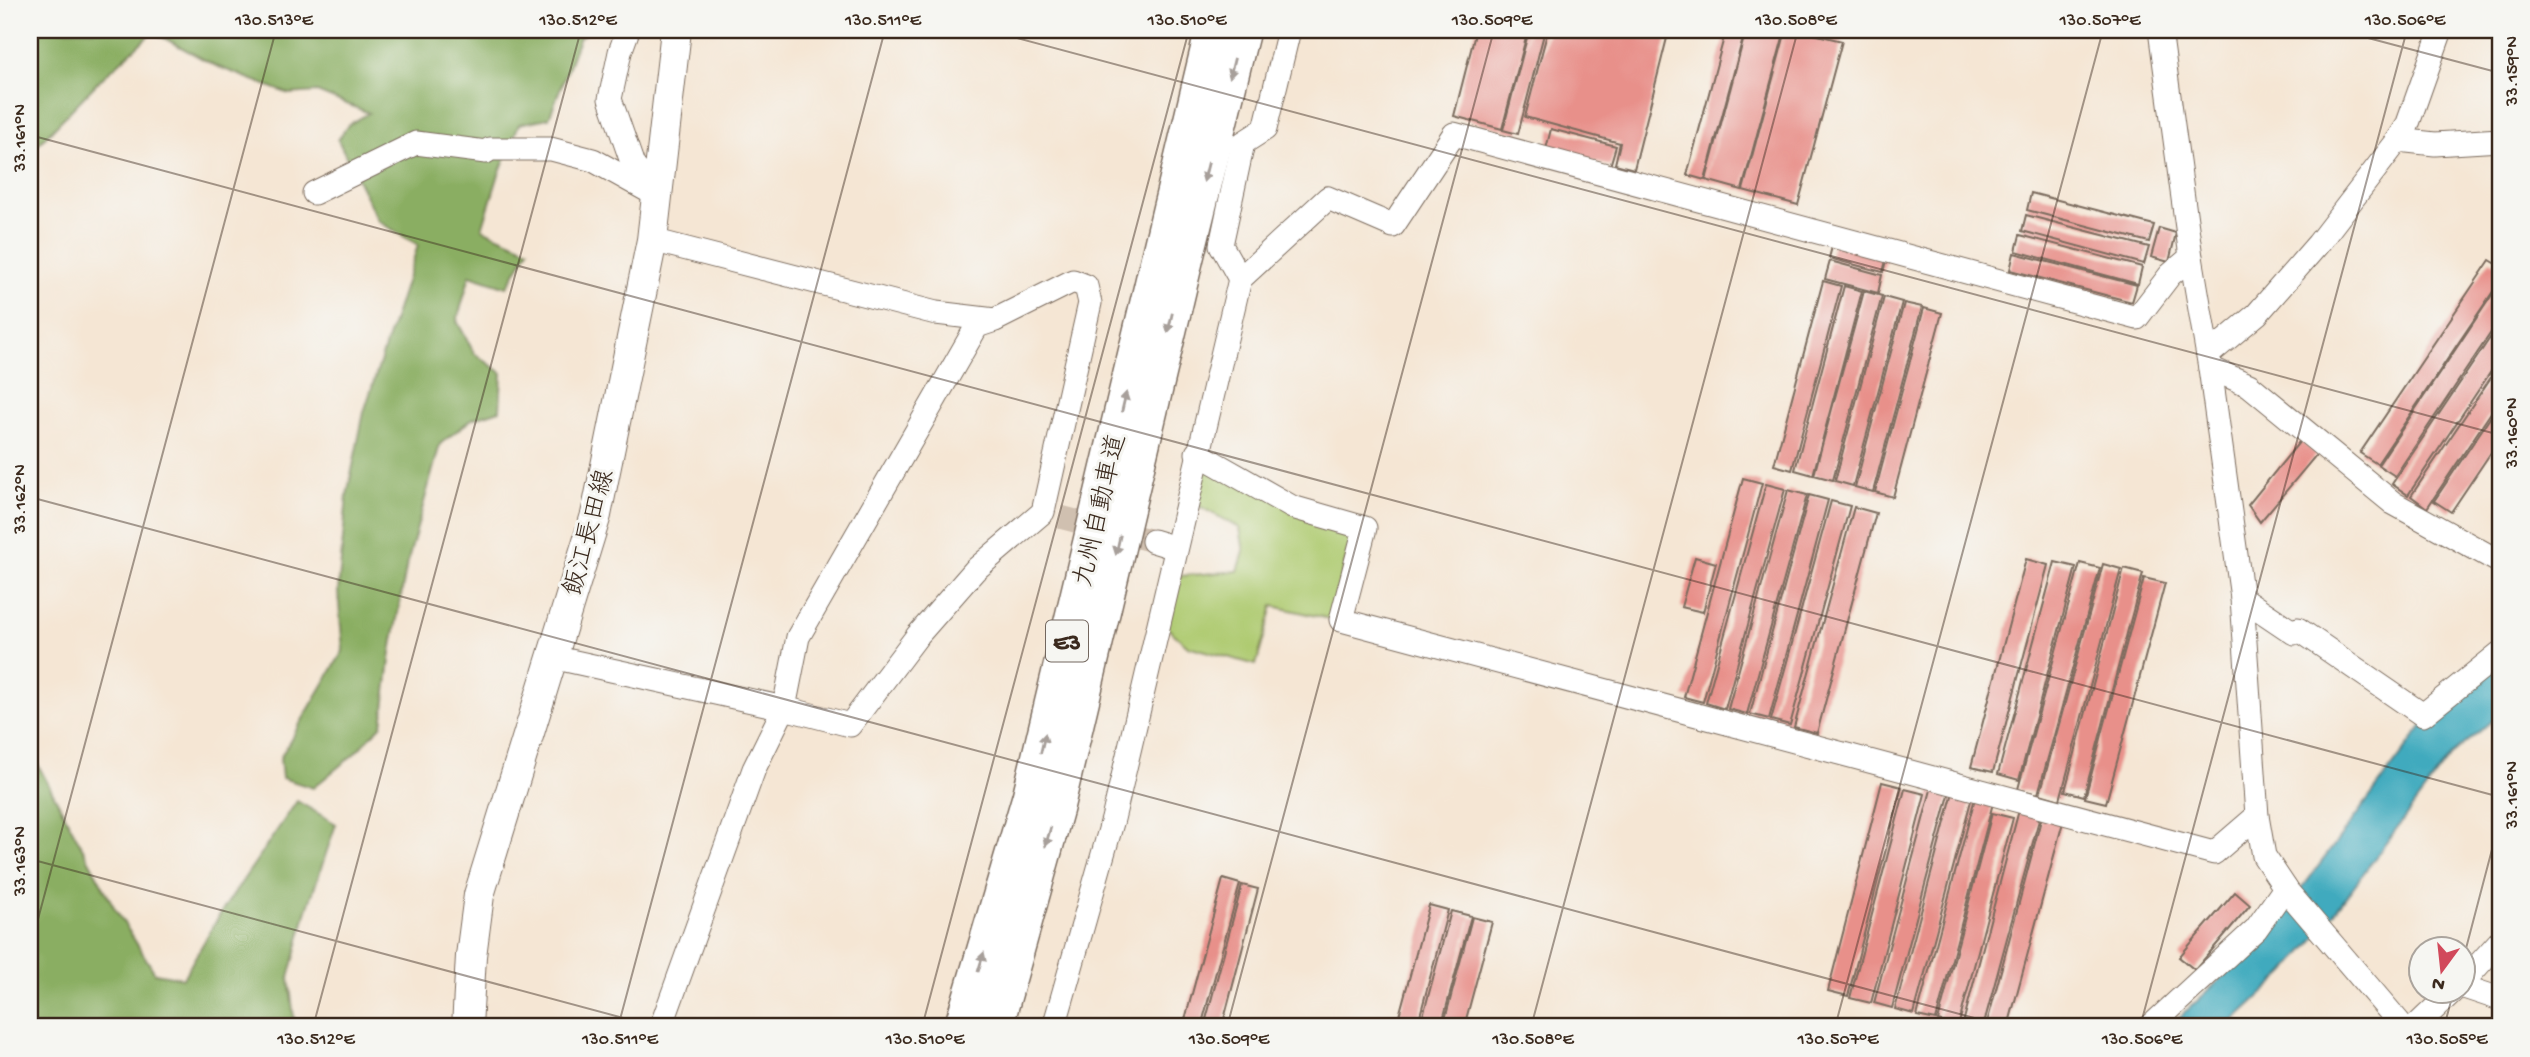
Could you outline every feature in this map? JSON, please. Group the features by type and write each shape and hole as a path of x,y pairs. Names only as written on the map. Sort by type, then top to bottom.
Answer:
{"highway":[{"name":"九州自動車道","path":"1209,104 1213,30"},
{"name":"九州自動車道","path":"962,1027 1030,797 1209,104 1242,30"},
{"name":"九州自動車道","path":"995,1027 1056,808 1172,254"}],"main road":[{"name":"飯江長田線","path":"467,1027 471,956 479,895 596,515 652,240 676,30"}],"street":[{"path":"628,30 620,52 610,99 633,165 656,195"},
{"path":"1240,279 1221,245 1243,143 1265,129 1289,30"},
{"path":"2160,30 2242,598 2257,816 2264,856 2287,890 2403,1027"},
{"path":"2209,362 2257,314 2318,244 2398,140 2407,126 2441,30"},
{"path":"1054,1027 1112,819 1240,279 1328,198 1393,226 1454,134 2137,318 2170,275 2191,257"},
{"path":"2398,140 2435,144 2500,141"},
{"path":"314,193 416,143 485,152 490,149 551,149 593,160 656,195"},
{"path":"652,240 936,313 995,320"},
{"path":"552,657 784,708 850,725 918,635 975,570 1051,514 1090,303 1086,286 1073,281 995,320 977,326 798,637 784,708 754,769 661,1027"},
{"path":"2209,362 2249,385 2393,503 2500,562"},
{"path":"1197,453 1292,507 1365,528 1341,620 2214,853 2257,816"},
{"path":"1153,541 1176,548"},
{"path":"2242,598 2294,633 2298,629 2423,715 2500,653"},
{"path":"2150,1027 2256,929 2287,890"},
{"path":"2478,965 2500,941"},
{"path":"2478,992 2500,999"},
{"path":"2415,1027 2439,1004"}],"green space":[{"path":"30,30 592,30 580,37 549,118 519,124 499,174 482,229 529,249 507,287 470,275 457,321 474,353 502,373 500,410 472,419 440,444 406,568 391,652 382,725 354,754 313,788 282,778 280,758 343,651 338,592 347,495 364,412 418,245 378,221 338,140 348,125 369,113 317,92 289,94 216,66 153,32 99,81 30,153"},
{"path":"1203,468 1354,529 1330,619 1273,606 1256,665 1188,646 1166,627 1180,576 1238,571 1244,552 1240,528 1195,504"},
{"path":"30,750 114,907 155,973 183,978 222,911 297,801 336,824 307,910 289,978 295,1027 30,1027"}],"water":[{"path":"2500,660 2500,714 2452,754 2313,941 2286,972 2227,1027 2169,1027 2265,938 2425,723"}],"building":[{"path":"1476,30 1528,30 1502,129 1454,116"},
{"path":"1529,30 1545,30 1518,134 1503,130"},
{"path":"1548,30 1669,30 1634,169 1615,164 1620,143 1525,117"},
{"path":"1726,30 1745,30 1705,180 1687,175"},
{"path":"1746,30 1785,30 1742,190 1706,180"},
{"path":"1786,30 1797,30 1842,41 1798,205 1743,190"},
{"path":"1551,129 1616,146 1610,166 1546,149"},
{"path":"2031,193 2154,225 2149,242 2027,210"},
{"path":"2026,215 2149,247 2144,264 2022,231"},
{"path":"2159,228 2176,233 2169,262 2151,257"},
{"path":"2020,235 2142,267 2138,284 2016,251"},
{"path":"1833,243 1887,257 1883,272 1829,258"},
{"path":"2014,253 2137,285 2132,302 2010,270"},
{"path":"2490,260 2500,266 2500,281 2377,464 2360,453"},
{"path":"1830,261 1882,275 1878,293 1825,279"},
{"path":"1823,281 1841,286 1792,470 1774,465"},
{"path":"2500,283 2500,319 2395,476 2378,465"},
{"path":"1844,286 1862,291 1813,475 1795,470"},
{"path":"1864,291 1882,296 1833,480 1814,475"},
{"path":"1884,297 1902,302 1853,486 1835,481"},
{"path":"1904,303 1922,307 1873,492 1855,487"},
{"path":"1924,308 1942,313 1893,497 1875,492"},
{"path":"2500,323 2500,358 2408,495 2392,484"},
{"path":"2500,364 2500,399 2427,508 2411,496"},
{"path":"2500,403 2500,439 2451,512 2434,501"},
{"path":"2300,441 2317,454 2260,522 2248,505"},
{"path":"1743,478 1762,483 1703,702 1684,697"},
{"path":"1766,484 1785,489 1725,709 1706,703"},
{"path":"1788,490 1807,495 1747,714 1728,709"},
{"path":"1809,495 1828,500 1769,719 1750,714"},
{"path":"1831,501 1850,506 1790,725 1771,720"},
{"path":"1854,507 1876,513 1817,733 1794,727"},
{"path":"1695,557 1716,563 1703,612 1681,607"},
{"path":"2026,559 2048,565 1993,772 1971,767"},
{"path":"2055,562 2076,567 2019,780 1998,774"},
{"path":"2080,563 2100,568 2038,794 2018,789"},
{"path":"2103,564 2121,569 2060,800 2040,794"},
{"path":"2124,568 2143,573 2084,796 2065,791"},
{"path":"2144,578 2165,583 2106,803 2085,798"},
{"path":"1882,782 1902,787 1848,996 1828,991"},
{"path":"1932,786 1950,791 1892,1008 1874,1003"},
{"path":"1905,789 1925,794 1871,1003 1850,998"},
{"path":"1953,792 1972,797 1914,1014 1895,1009"},
{"path":"1975,798 1993,803 1936,1020 1917,1016"},
{"path":"2019,810 2040,816 1983,1027 1962,1027"},
{"path":"1992,813 2013,818 1958,1027 1938,1021"},
{"path":"2042,816 2063,822 2008,1027 1986,1027"},
{"path":"1223,879 1240,884 1201,1027 1183,1027"},
{"path":"1242,885 1258,889 1222,1027 1204,1027"},
{"path":"2235,892 2250,905 2195,970 2179,957"},
{"path":"1429,905 1448,910 1417,1027 1396,1027"},
{"path":"1451,911 1471,916 1441,1027 1420,1027"},
{"path":"1472,917 1492,922 1464,1027 1443,1027"}],"tunnel":[{"path":"1060,517 1153,541"}]}
